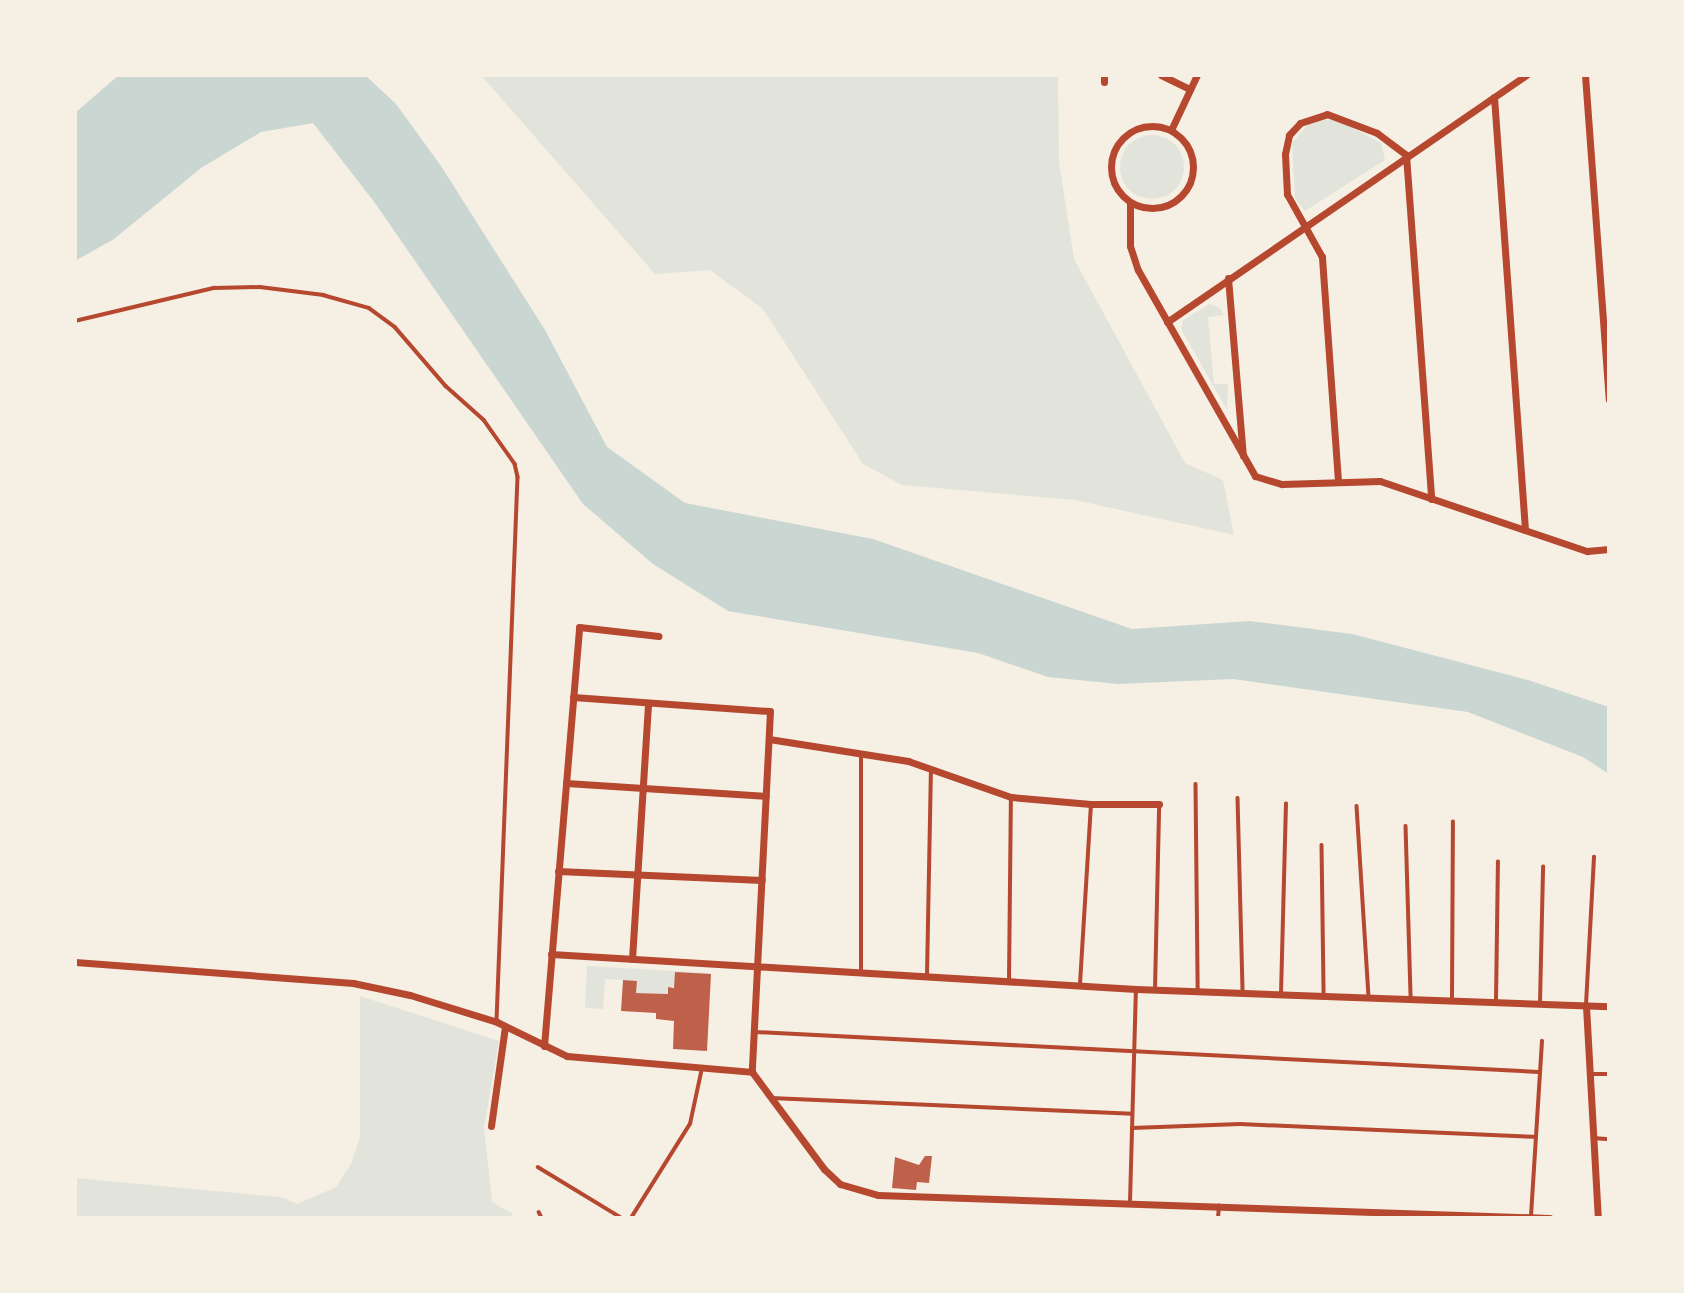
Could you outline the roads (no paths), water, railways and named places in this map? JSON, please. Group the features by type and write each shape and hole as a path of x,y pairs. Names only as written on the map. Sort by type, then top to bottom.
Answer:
{"street":[{"path":"1161,75 1190,89"},
{"path":"1171,130 1197,75"},
{"path":"1167,322 1406,155 1527,75"},
{"path":"1585,75 1609,400"},
{"path":"1494,96 1525,530"},
{"path":"1338,481 1322,257 1287,194 1285,154 1289,135 1300,123 1327,114 1342,116 1377,133 1406,155 1431,499"},
{"path":"1143,127 1171,130 1181,138 1193,162 1188,187 1169,205 1156,209 1130,203 1112,181 1110,167 1119,141 1143,127"},
{"path":"1130,203 1130,246 1167,322 1243,460 1266,482 1380,481 1587,551 1609,548"},
{"path":"1228,278 1243,460"},
{"path":"544,1046 579,627 658,636"},
{"path":"573,697 770,711 752,1072 839,1184 878,1195 1550,1218"},
{"path":"632,959 648,703"},
{"path":"769,739 908,761 931,772 1011,797 1091,804 1159,804"},
{"path":"566,783 766,796"},
{"path":"558,871 762,880"},
{"path":"551,954 1136,989 1609,1006"},
{"path":"75,962 352,983 410,995 501,1024 567,1056 752,1072"},
{"path":"1586,1006 1598,1218"},
{"path":"491,1126 501,1024"}],"lane":[{"path":"75,321 214,288 260,287 323,295 369,308 396,327 446,386 484,420 515,464 518,477 501,1024"},
{"path":"861,754 861,971"},
{"path":"926,975 931,772"},
{"path":"1196,784 1198,991"},
{"path":"1009,981 1011,797"},
{"path":"1238,798 1243,992"},
{"path":"1080,985 1091,804"},
{"path":"1156,989 1159,804"},
{"path":"1281,994 1280,882 1286,804"},
{"path":"1357,806 1369,996"},
{"path":"1452,999 1453,822"},
{"path":"1406,826 1411,998"},
{"path":"1322,845 1324,996"},
{"path":"1586,1006 1594,857"},
{"path":"1496,1001 1498,862"},
{"path":"1540,1003 1543,867"},
{"path":"1130,1204 1136,989"},
{"path":"754,1032 1539,1072"},
{"path":"1525,1217 1542,1041"},
{"path":"631,1218 690,1124 702,1068"},
{"path":"1589,1074 1609,1074"},
{"path":"771,1098 1132,1114"},
{"path":"1132,1128 1240,1124 1533,1137"},
{"path":"1593,1138 1609,1139"},
{"path":"538,1167 622,1218"},
{"path":"1218,1218 1219,1206"},
{"path":"539,1212 542,1218"}]}
